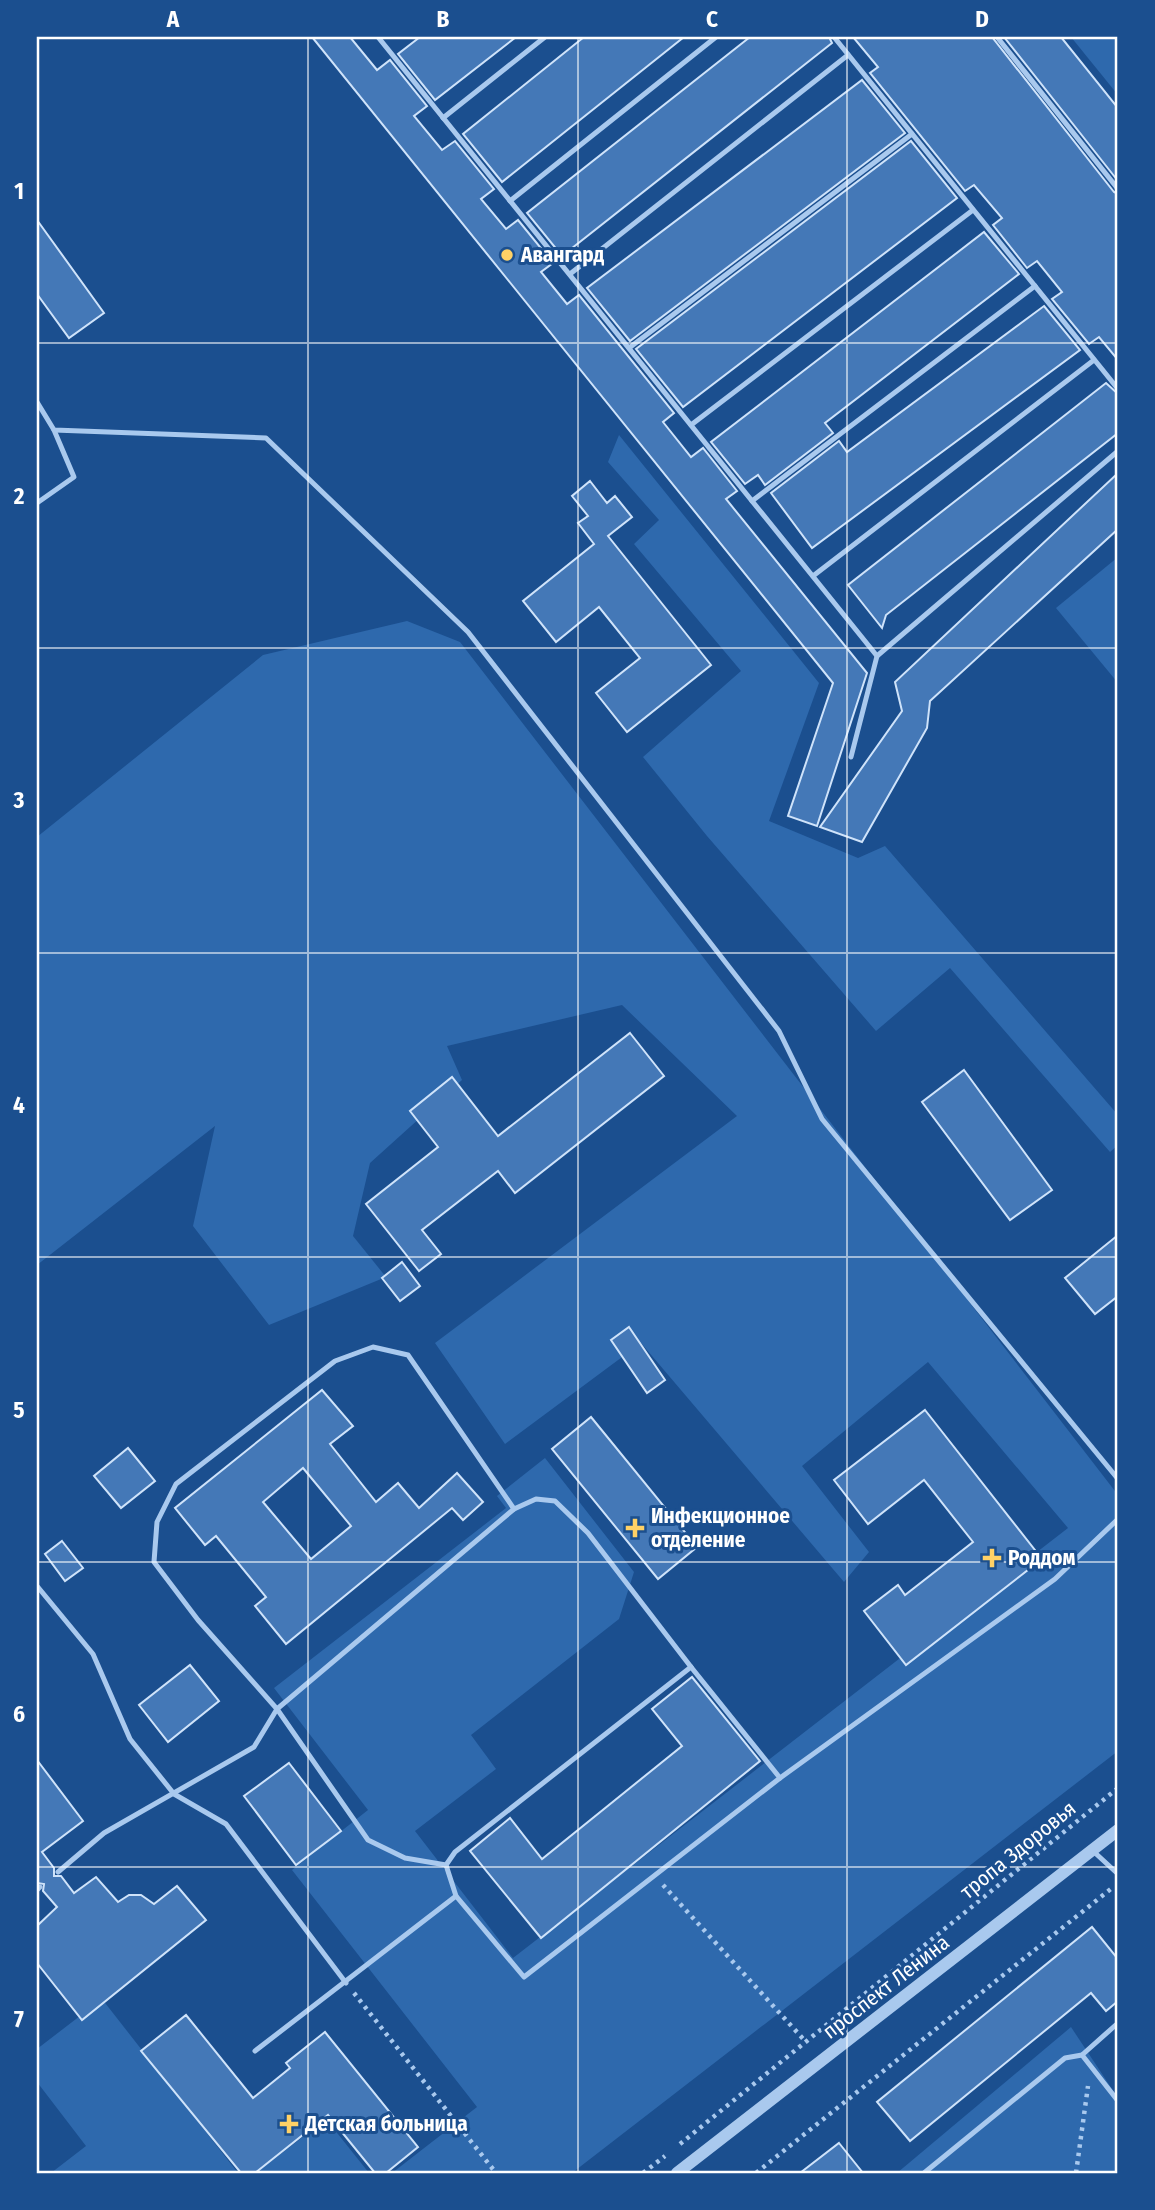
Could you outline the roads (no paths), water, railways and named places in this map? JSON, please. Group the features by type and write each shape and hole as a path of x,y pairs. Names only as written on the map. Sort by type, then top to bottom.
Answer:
{"street":[{"name":"проспект Ленина","path":"677,2173 1118,1830"}],"lane":[{"path":"378,37 877,656"},
{"path":"383,43 390,37"},
{"path":"443,118 545,37"},
{"path":"510,201 716,37"},
{"path":"834,37 1118,389"},
{"path":"997,37 1118,189"},
{"path":"570,274 848,55"},
{"path":"629,348 912,134"},
{"path":"691,425 973,210"},
{"path":"752,501 1035,286"},
{"path":"813,576 1094,360"},
{"path":"37,402 54,430 74,477 37,503"},
{"path":"54,430 266,438 468,632 779,1031 822,1119 1118,1479"},
{"path":"850,757 877,656 1118,452"},
{"path":"446,1866 405,1858 368,1840 277,1709 198,1620 154,1562 157,1522 176,1484 335,1361 373,1347 408,1355 514,1509"},
{"path":"58,1872 104,1833 254,1746 277,1709 514,1509 536,1499 555,1501 588,1533 631,1592 780,1778"},
{"path":"446,1866 456,1896 524,1977 780,1778 1055,1579 1118,1519"},
{"path":"37,1586 93,1654 130,1739 174,1794 226,1824 346,1983"},
{"path":"446,1866 455,1852 691,1667"},
{"path":"1093,1851 1118,1874"},
{"path":"255,2052 456,1896"},
{"path":"924,2173 1065,2058 1082,2056 1118,2024"},
{"path":"1082,2056 1118,2101"}],"place":[{"name":"Авангард","path":"507,255"},
{"name":"Инфекционное отделение","path":"635,1528"},
{"name":"Роддом","path":"992,1558"},
{"name":"Детская больница","path":"289,2124"}]}
